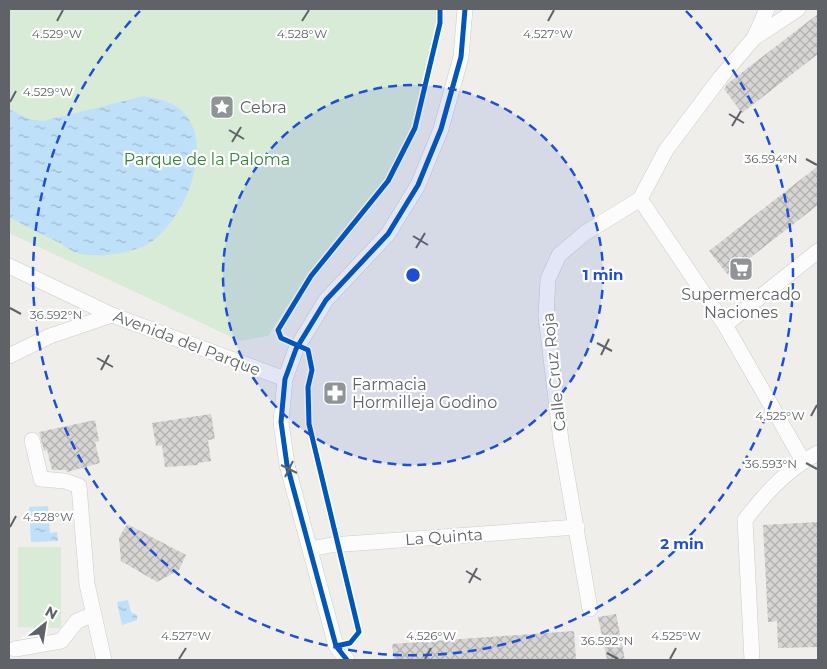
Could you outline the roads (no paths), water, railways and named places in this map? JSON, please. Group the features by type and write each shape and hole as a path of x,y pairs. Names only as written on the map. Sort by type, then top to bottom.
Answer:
{"street":[{"path":"347,660 335,653 310,549 287,465 281,422 285,379 296,349 326,300 388,234 418,185 441,129 461,56 465,9"},
{"path":"767,9 754,38 720,78 666,150 640,199 725,325 803,461"},
{"path":"754,38 798,9"},
{"name":"Calle Cruz Roja","path":"590,609 561,440 546,317 548,279 558,255 585,233 640,199"},
{"path":"725,325 818,251"},
{"name":"Avenida del Parque","path":"9,266 112,315 285,379"},
{"path":"9,356 50,336 112,315"},
{"path":"32,440 41,479 65,481 79,486 88,584 104,660"},
{"path":"752,660 745,520 763,496 803,461 818,453"},
{"name":"La Quinta","path":"310,549 331,545 577,527"},
{"path":"15,649 61,641 77,621 94,614"}],"water":[{"path":"144,96 166,102 181,110 193,128 197,145 192,181 185,199 176,215 154,240 129,251 108,255 80,254 9,217 9,109 29,119 43,121"},
{"path":"48,506 50,533 57,532 58,541 31,542 29,507"},
{"path":"128,600 131,612 137,615 137,620 122,625 117,602"}],"place":[{"name":"Cebra","path":"222,107"},
{"name":"Supermercado Naciones","path":"741,269"},
{"name":"Farmacia Hormilleja Godino","path":"335,393"}],"park label":[{"name":"Parque de la Paloma","path":"207,159"}]}
